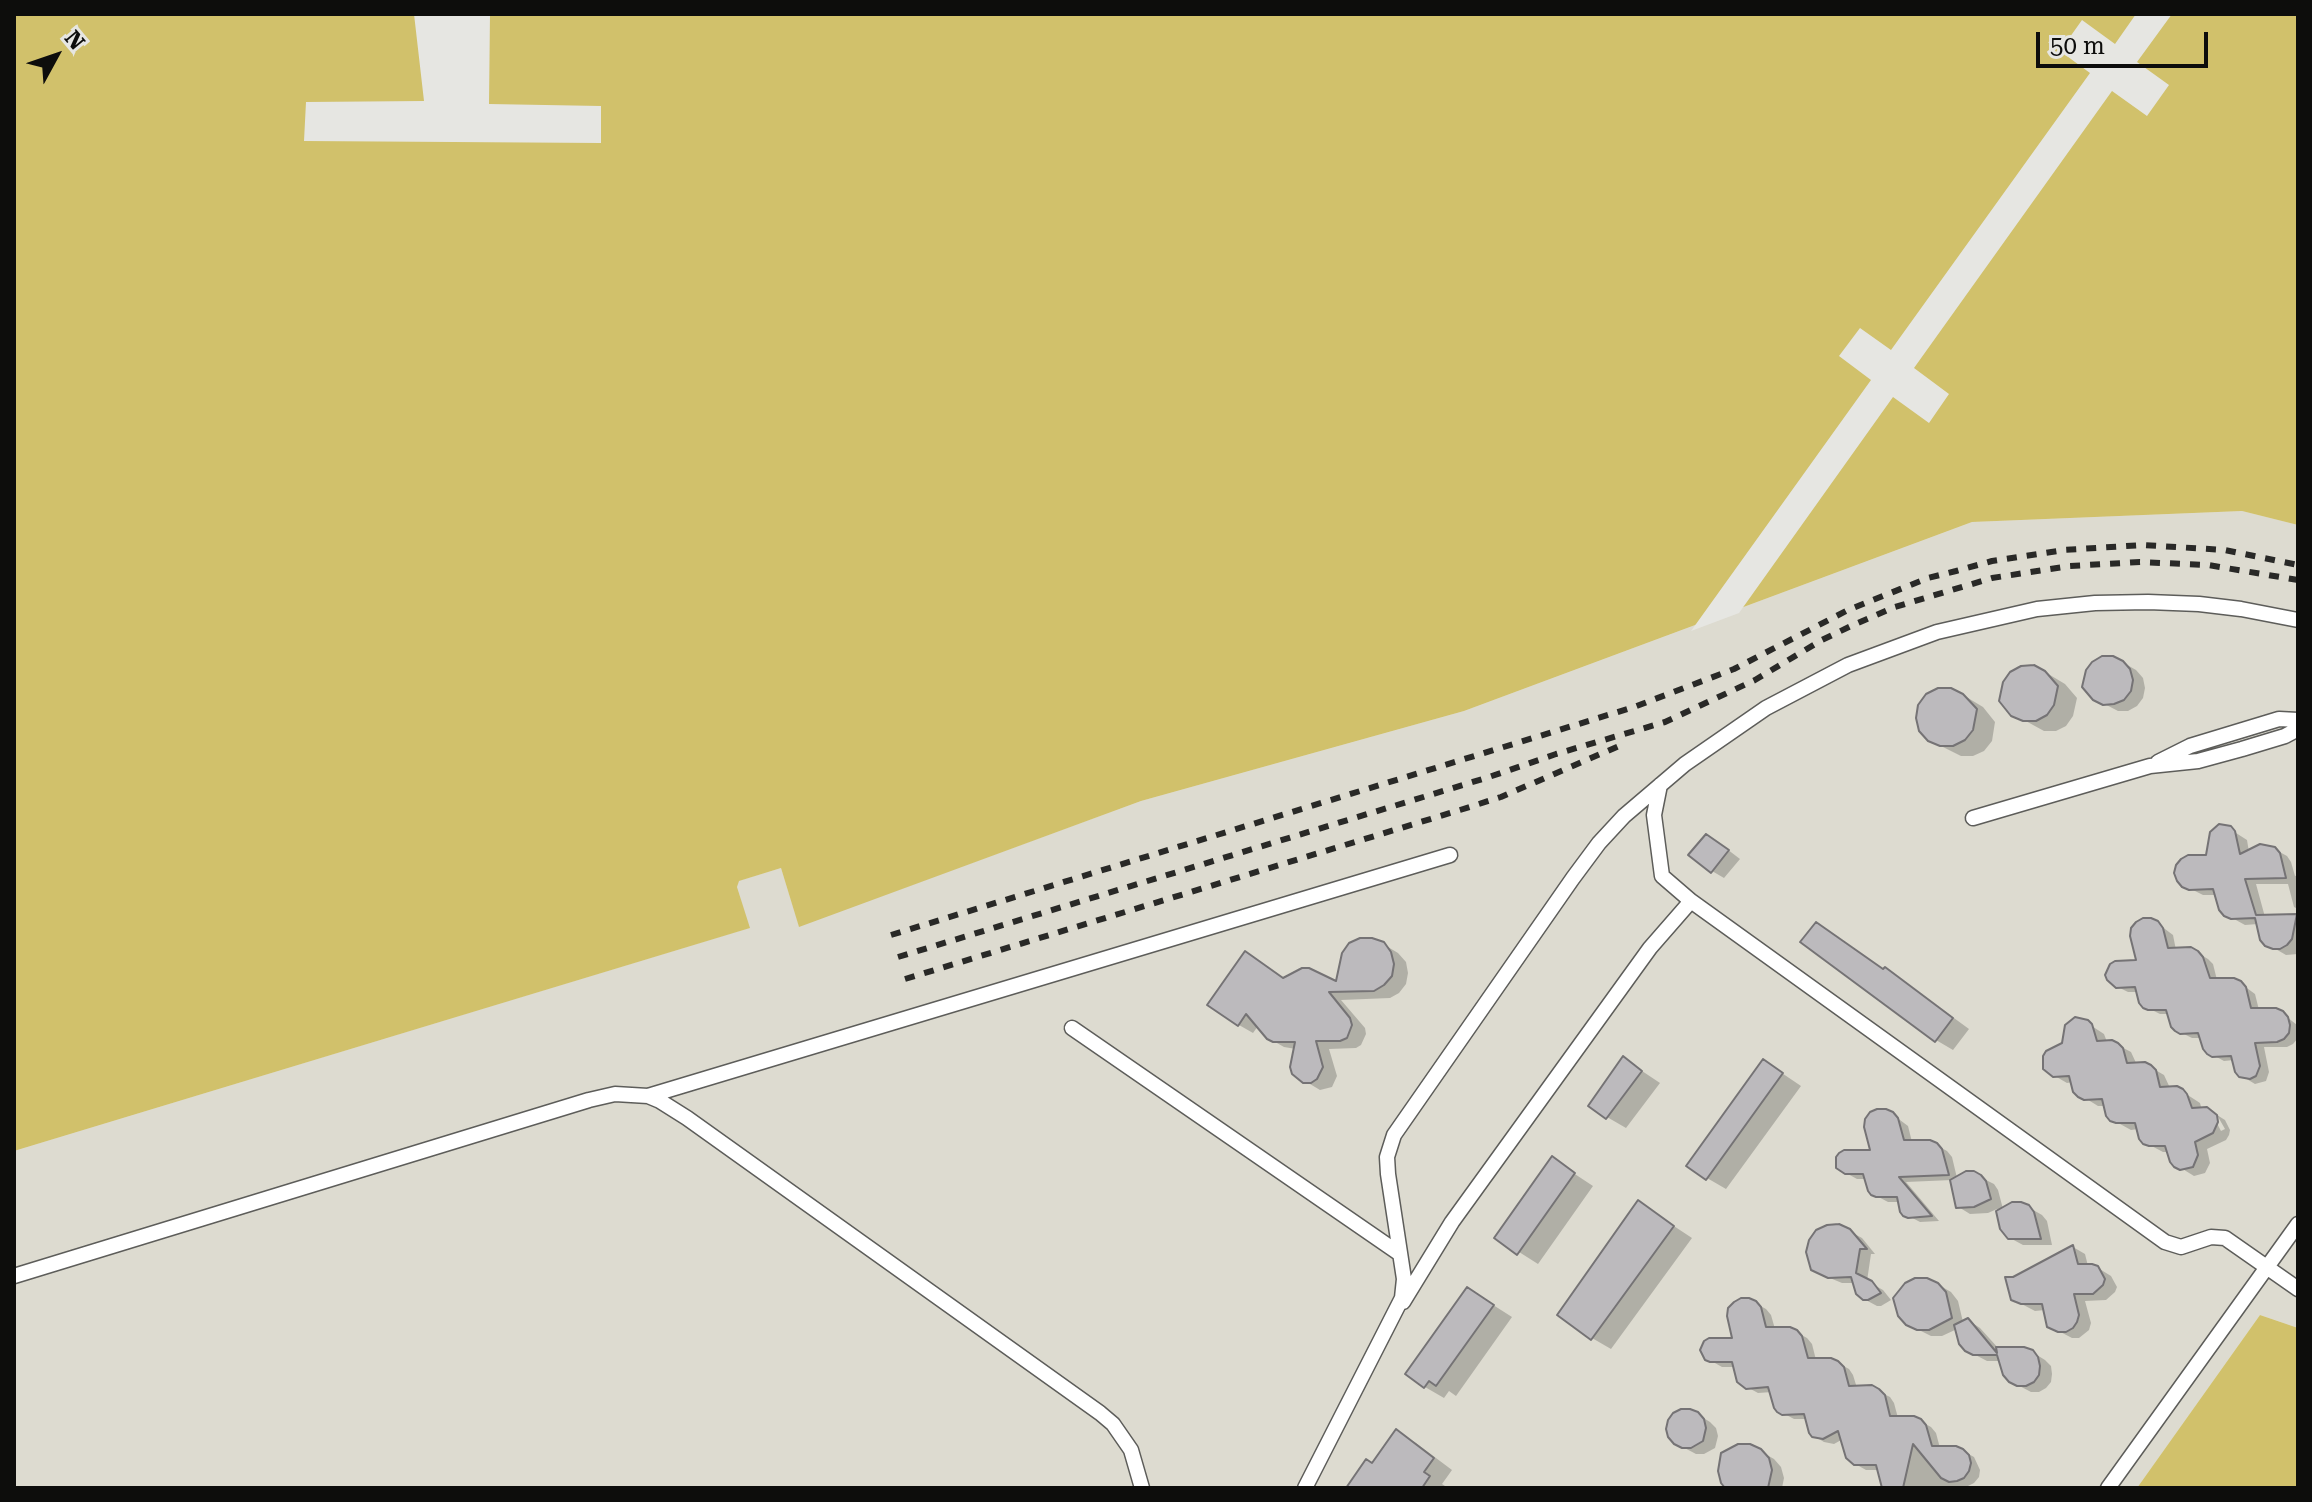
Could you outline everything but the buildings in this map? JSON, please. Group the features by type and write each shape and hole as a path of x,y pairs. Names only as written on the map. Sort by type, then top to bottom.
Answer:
{"lane":[{"path":"1305,1488 1402,1298 1404,1279 1387,1157 1394,1135 1599,843 1624,816 1723,736 1766,708 1848,665 1937,632 2037,609 2095,603 2199,604 2298,620"},
{"path":"1973,818 2150,766 2190,746 2279,719 2298,720"},
{"path":"2150,766 2198,761 2285,736 2298,729"},
{"path":"1660,785 1654,815 1662,876 1691,901 2165,1242 2181,1247 2211,1237 2225,1238 2298,1289"},
{"path":"648,1096 1450,855"},
{"path":"1394,1316 1452,1222 1650,948 1691,901"},
{"path":"1072,1028 1400,1254"},
{"path":"14,1276 589,1100 615,1094 648,1096 687,1118 1100,1413 1113,1424 1131,1450 1142,1488"},
{"path":"2108,1488 2298,1224"}],"shaded area":[{"path":"14,14 414,14 424,101 306,102 304,141 601,143 601,106 489,104 490,14 2298,14 2298,525 2242,511 1972,522 1464,711 1141,801 799,927 781,868 739,881 737,887 750,928 14,1151"},
{"path":"2242,511 2298,525 2298,1328 2260,1315 2137,1488 14,1488 14,1151 749,928 738,881 781,868 799,926 1141,801 1464,711 1972,522"},
{"path":"2260,1315 2298,1328 2298,1488 2137,1488"}],"pier":[{"path":"2136,14 2172,14 2137,62 2169,85 2147,116 2112,91 1914,368 1949,394 1929,423 1893,397 1739,613 1691,631 1871,380 1839,356 1860,328 1891,350 2090,73 2060,51 2082,20 2115,44"}],"railway":[{"path":"891,935 1634,707 1734,669 1848,610 1928,578 1992,561 2064,550 2143,545 2225,550 2298,565"},
{"path":"898,957 1665,722 1755,680 1853,625 1895,607 1992,578 2070,566 2140,562 2208,565 2298,580"},
{"path":"905,979 1501,797 1619,746"}]}
